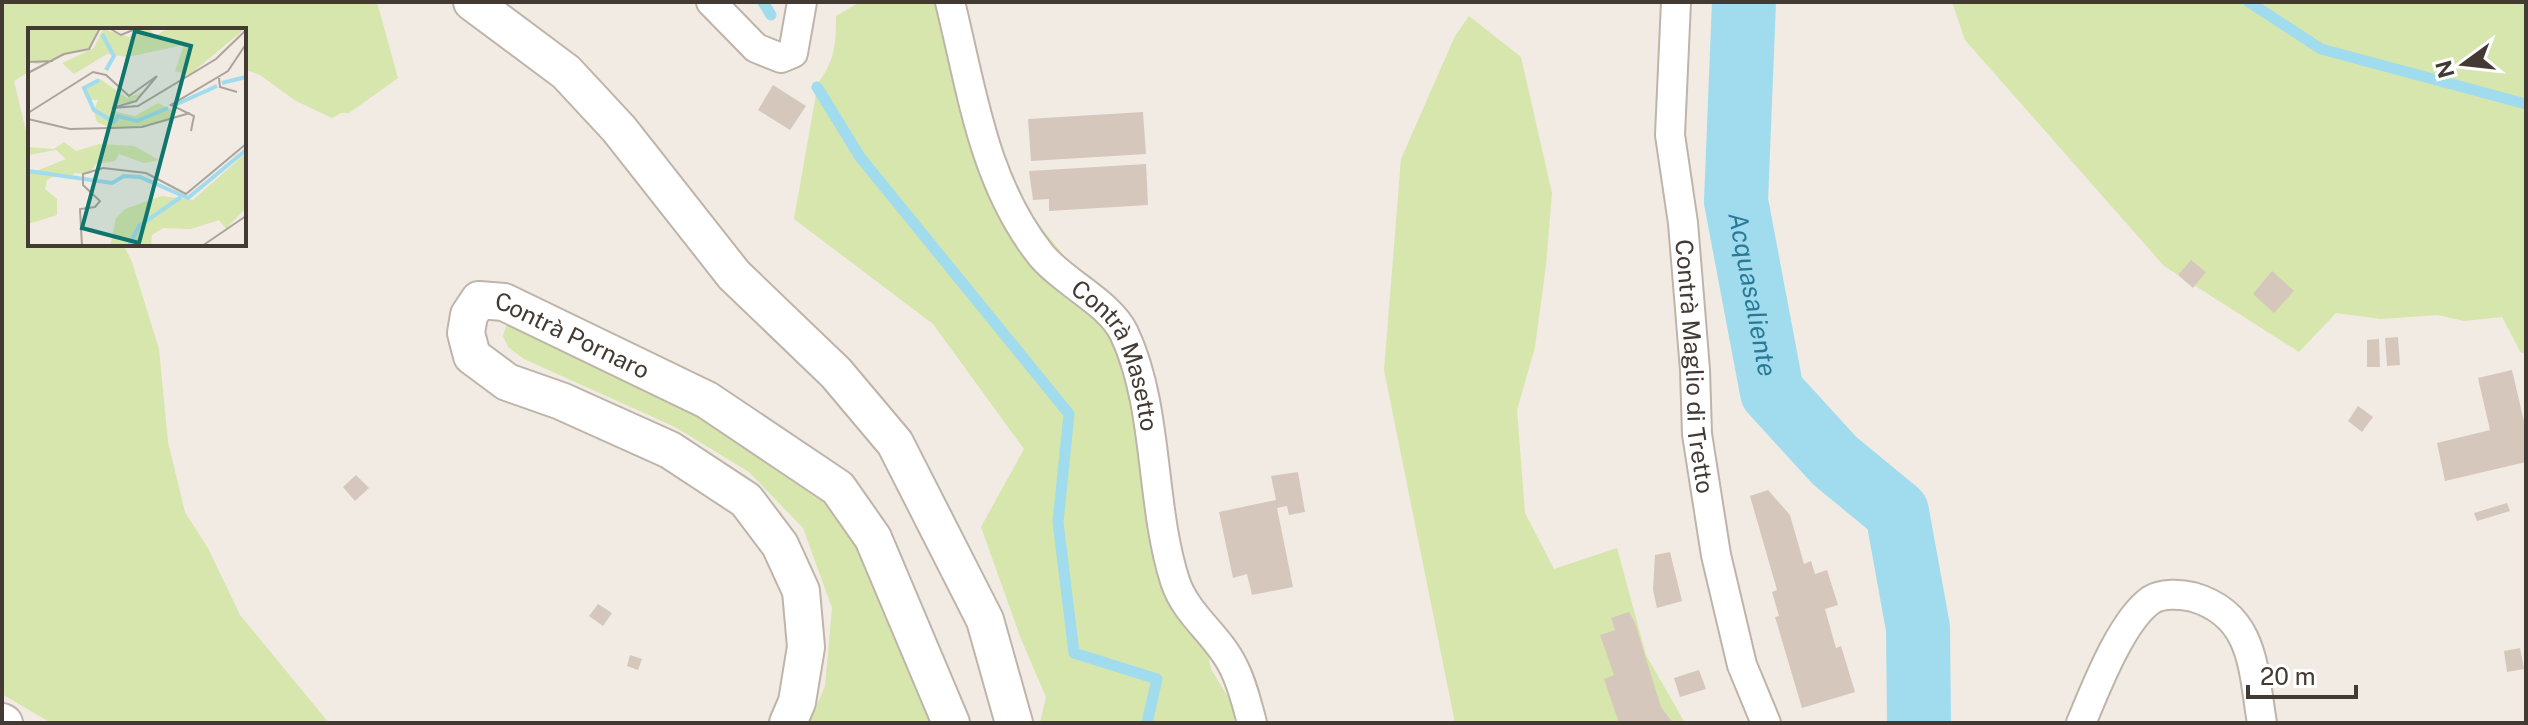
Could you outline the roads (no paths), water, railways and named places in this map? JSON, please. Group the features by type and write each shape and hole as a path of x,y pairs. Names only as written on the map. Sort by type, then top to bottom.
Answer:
{"street":[{"path":"472,2 566,72 619,129 734,275 836,373 895,443 985,620 1014,723"},
{"path":"711,2 756,48 781,58 793,53 802,2"},
{"name":"Contrà Masetto","path":"950,2 979,128 1008,206 1059,274 1110,314 1123,330 1145,404 1161,514 1175,581 1184,601 1233,664 1252,723"},
{"name":"Contrà Maglio di Tretto","path":"1676,2 1670,135 1683,223 1697,434 1716,555 1742,665 1766,723"},
{"name":"Contrà Pornaro","path":"788,723 797,702 806,647 801,591 780,545 746,500 670,450 561,401 507,382 472,356 466,333 469,315 479,300 504,302 707,400 838,488 873,538 951,723"},
{"path":"2081,723 2097,683 2127,628 2152,599 2173,594 2209,603 2227,614 2240,630 2254,661 2262,723"}],"waterway":[{"path":"763,2 771,15"},
{"name":"Acquasaliente","path":"1744,2 1736,201 1772,392 1835,461 1897,512 1918,628 1919,723"},
{"path":"2249,2 2321,49 2526,104"},
{"path":"817,87 860,157 1069,414 1058,522 1074,653 1157,679 1147,723"}]}
